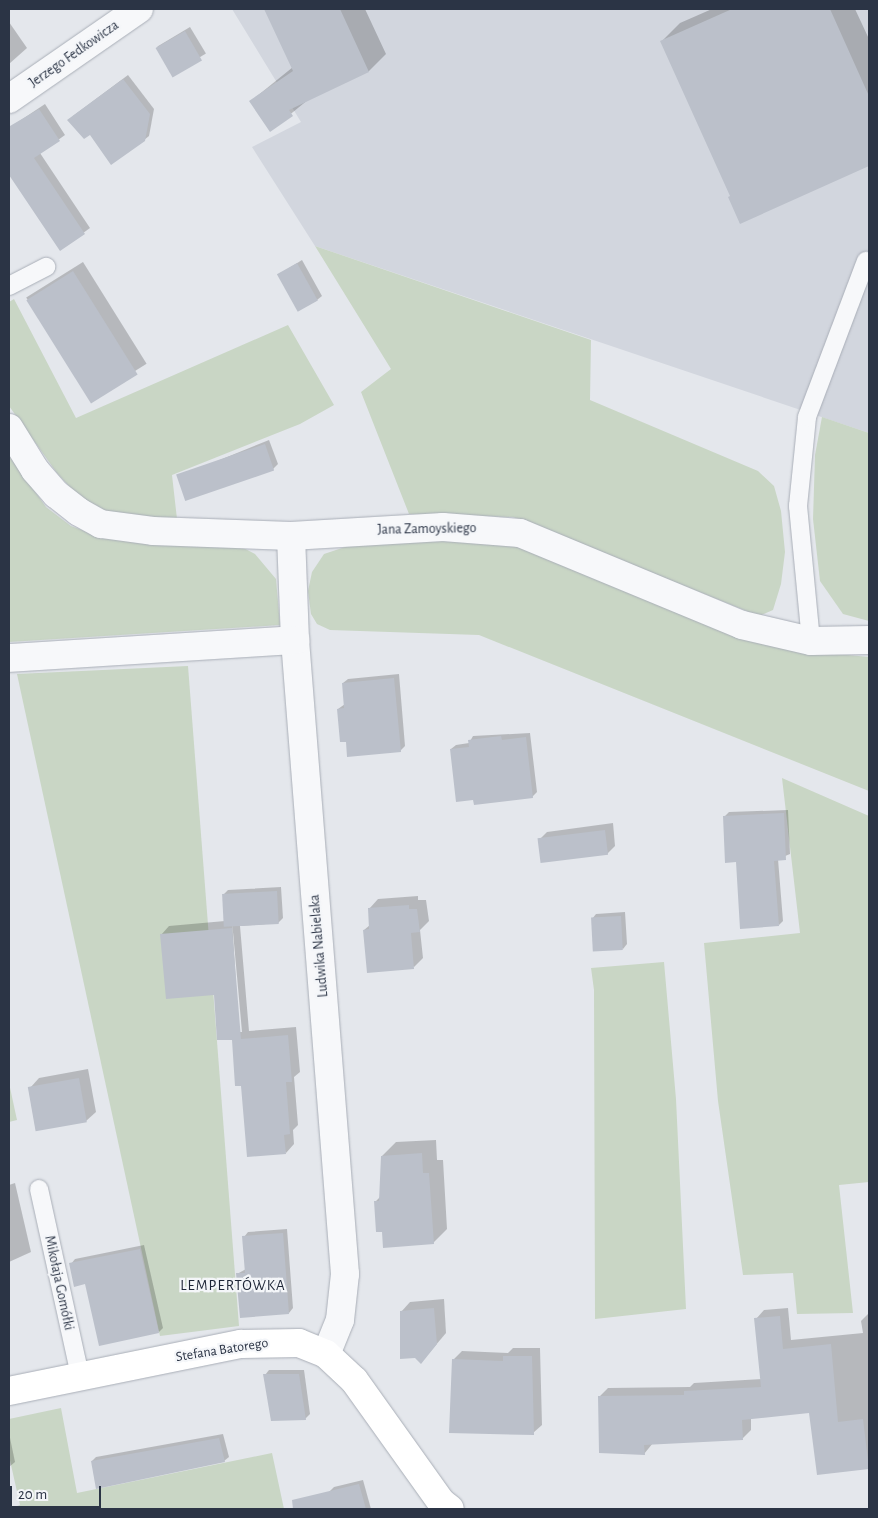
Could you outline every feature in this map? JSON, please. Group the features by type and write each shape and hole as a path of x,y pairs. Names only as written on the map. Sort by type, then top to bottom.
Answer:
{"street":[{"name":"Jerzego Fedkowicza","path":"9,98 139,9"},
{"name":"Jana Zamoyskiego","path":"9,428 35,470 56,494 79,512 101,524 153,531 291,536 443,527 520,533 742,625 811,641 869,640"},
{"name":"Ludwika Nabielaka","path":"291,536 295,640 345,1274 340,1320 326,1354"},
{"path":"9,658 295,640"},
{"name":"Stefana Batorego","path":"9,1392 241,1344 284,1341 326,1354 354,1380 441,1502 450,1509"}],"lane":[{"path":"811,641 798,506 808,417 866,261"},
{"path":"9,286 46,267"},
{"name":"Mikołaja Gomółki","path":"40,1189 80,1376"}],"shaded area":[{"path":"232,9 869,9 869,433 315,246 252,147 301,122"}],"green space":[{"path":"315,246 591,340 590,400 758,471 774,486 781,511 785,552 781,584 773,610 759,616 513,517 409,514 361,392 391,369"},
{"path":"14,299 76,418 288,325 334,405 300,424 172,475 177,519 107,519 90,509 57,473 9,406 9,302"},
{"path":"822,417 869,433 869,621 843,614 820,581 813,519 815,455"},
{"path":"9,455 46,507 71,526 98,536 236,544 255,554 276,579 280,625 9,642"},
{"path":"471,537 504,542 795,650 869,657 869,791 479,635 330,630 317,624 311,614 308,591 312,572 324,554 348,546"},
{"path":"188,666 239,1326 160,1336 17,674"},
{"path":"782,778 869,816 869,1182 839,1185 853,1313 797,1314 793,1273 743,1275 718,1101 704,943 800,933"},
{"path":"664,962 676,1099 686,1309 595,1319 594,990 591,968"},
{"path":"9,1083 17,1120 9,1122"},
{"path":"61,1408 77,1493 272,1453 284,1509 9,1509 20,1505 9,1456 9,1419"}],"building":[{"path":"264,9 340,9 369,72 289,110 293,116 270,132 249,101 293,71"},
{"path":"732,9 830,9 869,96 869,166 740,224 728,197 730,196 660,41"},
{"path":"185,31 202,60 173,77 156,48"},
{"path":"123,79 150,114 145,141 111,165 90,135 84,139 67,120"},
{"path":"39,109 60,141 34,158 85,234 60,251 9,175 9,124 10,126"},
{"path":"297,263 318,301 298,312 277,274"},
{"path":"73,271 138,374 91,404 26,300"},
{"path":"265,444 274,470 185,501 176,475"},
{"path":"394,678 401,752 347,757 346,742 340,742 337,709 344,708 342,683"},
{"path":"501,736 502,740 526,737 533,798 474,805 473,800 456,802 450,749 469,747 468,740"},
{"path":"784,813 786,860 774,861 779,926 740,929 736,862 725,863 723,816"},
{"path":"605,830 608,855 541,863 538,838"},
{"path":"277,891 279,924 224,927 222,894"},
{"path":"409,905 409,909 417,909 420,932 411,933 414,969 367,973 363,930 369,929 368,908"},
{"path":"621,916 623,950 593,952 591,918"},
{"path":"232,928 241,1039 288,1035 292,1082 286,1082 290,1134 284,1135 286,1154 247,1157 241,1086 235,1086 232,1040 217,1040 214,995 166,999 160,934"},
{"path":"79,1078 87,1122 36,1131 28,1087"},
{"path":"422,1153 423,1173 429,1173 434,1244 383,1248 382,1232 376,1232 374,1201 379,1201 381,1156"},
{"path":"283,1233 289,1314 240,1318 236,1273 245,1273 242,1236"},
{"path":"140,1249 159,1333 99,1346 85,1284 74,1287 69,1263"},
{"path":"434,1308 437,1344 421,1364 415,1358 400,1359 400,1311"},
{"path":"780,1316 783,1349 831,1344 838,1422 863,1419 869,1469 817,1475 809,1413 742,1420 743,1440 644,1445 645,1455 599,1453 598,1396 684,1395 684,1391 761,1387 754,1318"},
{"path":"503,1356 532,1356 534,1435 449,1433 452,1359 503,1361"},
{"path":"263,1374 299,1374 306,1420 271,1421"},
{"path":"219,1438 225,1462 96,1489 91,1461"},
{"path":"359,1484 366,1509 293,1509 292,1500"}],"district":[{"name":"LEMPERTÓWKA","path":"233,1286"}]}
